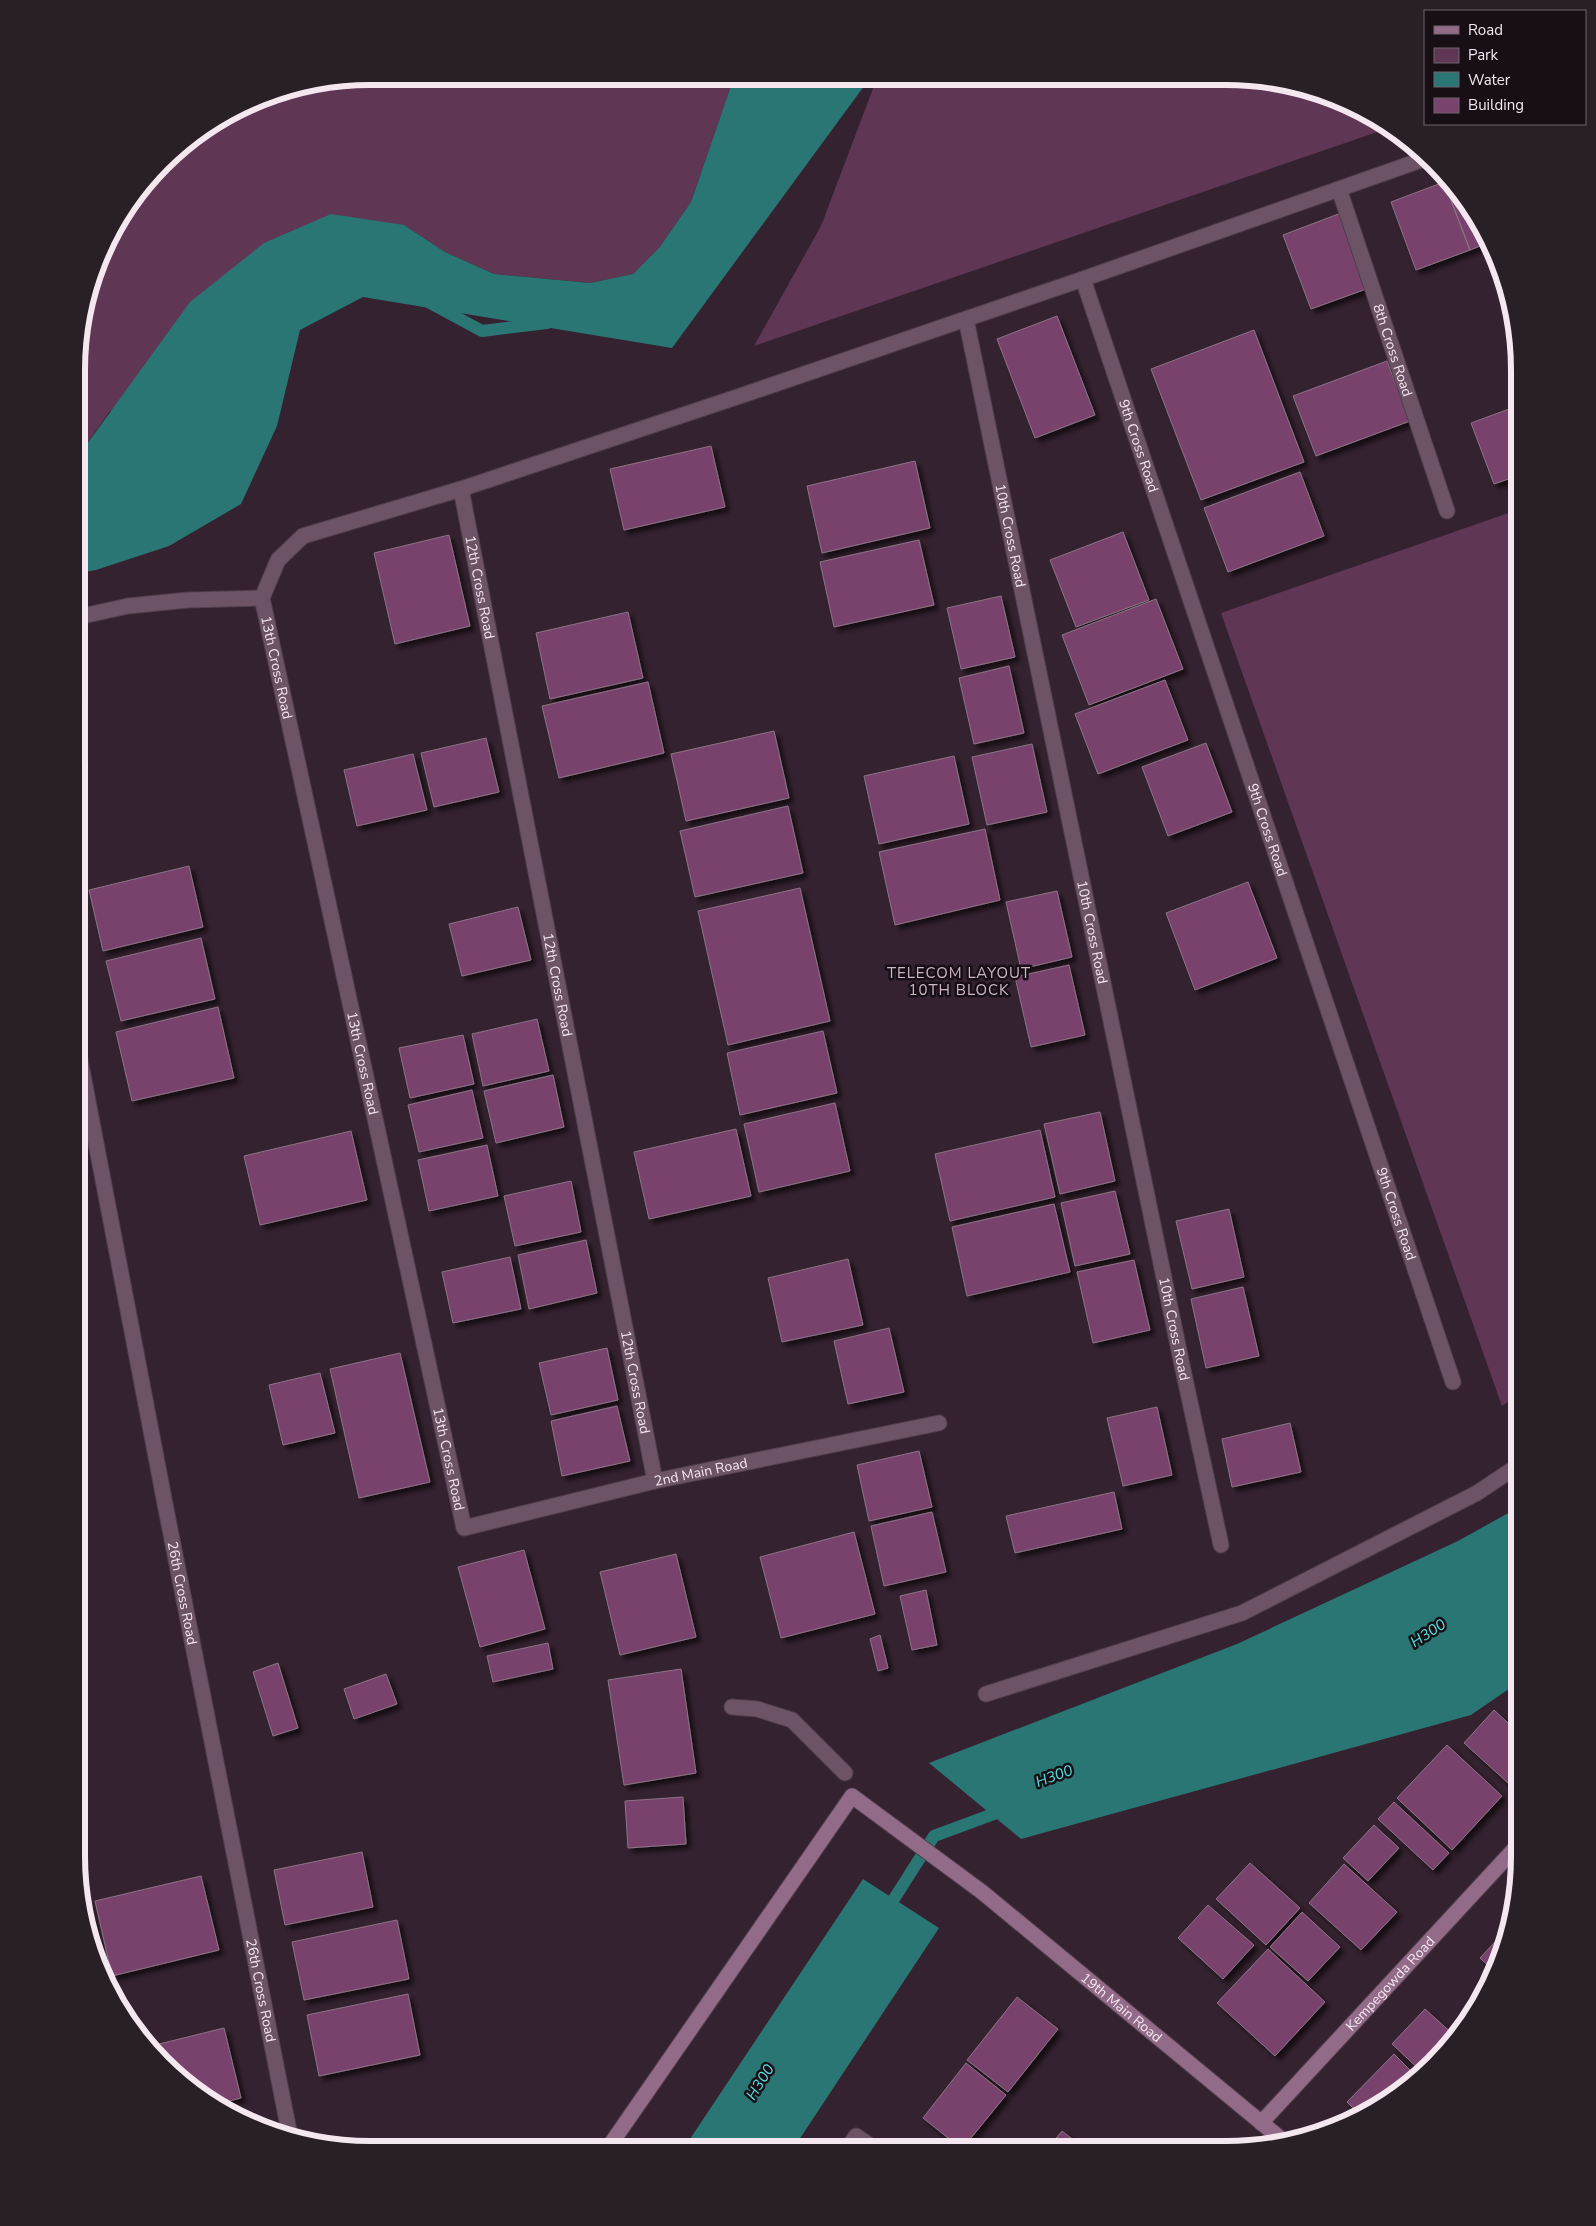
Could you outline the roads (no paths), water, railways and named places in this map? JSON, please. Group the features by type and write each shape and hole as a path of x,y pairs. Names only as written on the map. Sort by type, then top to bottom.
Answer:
{"street":[{"path":"85,615 128,606 188,600 262,598 278,560 303,536 461,489 1083,279 1419,161"},
{"name":"8th Cross Road","path":"1339,189 1447,512"},
{"name":"9th Cross Road","path":"1083,279 1453,1382"},
{"name":"10th Cross Road","path":"966,319 1178,1346 1221,1545"},
{"name":"12th Cross Road","path":"461,489 655,1481"},
{"name":"13th Cross Road","path":"262,598 464,1528"},
{"name":"26th Cross Road","path":"85,1086 166,1509 289,2129"},
{"name":"2nd Main Road","path":"464,1528 655,1481 939,1423"},
{"path":"986,1694 1242,1613 1477,1493 1511,1470"},
{"path":"732,1707 757,1709 792,1720 845,1773"},
{"name":"19th Main Road","path":"613,2141 852,1796 982,1892 1278,2137"},
{"name":"Kempegowda Road","path":"1261,2123 1511,1853"},
{"path":"853,2141 856,2136 863,2141"}],"water":[{"path":"731,85 865,85 672,348 363,297 300,330 277,426 241,504 169,546 85,572 85,447 190,302 264,243 331,214 404,225 445,252 494,274 590,283 633,274 659,248 691,202"},
{"path":"1511,1511 1511,1688 1471,1715 1021,1839 929,1763 1237,1644 1458,1541"},
{"path":"863,1879 939,1928 798,2141 689,2141"}],"waterway":[{"path":"430,303 482,331 547,323"},
{"name":"H300","path":"885,1913 934,1836 1007,1809"}],"district":[{"name":"TELECOM LAYOUT 10TH BLOCK","path":"959,982"}]}
